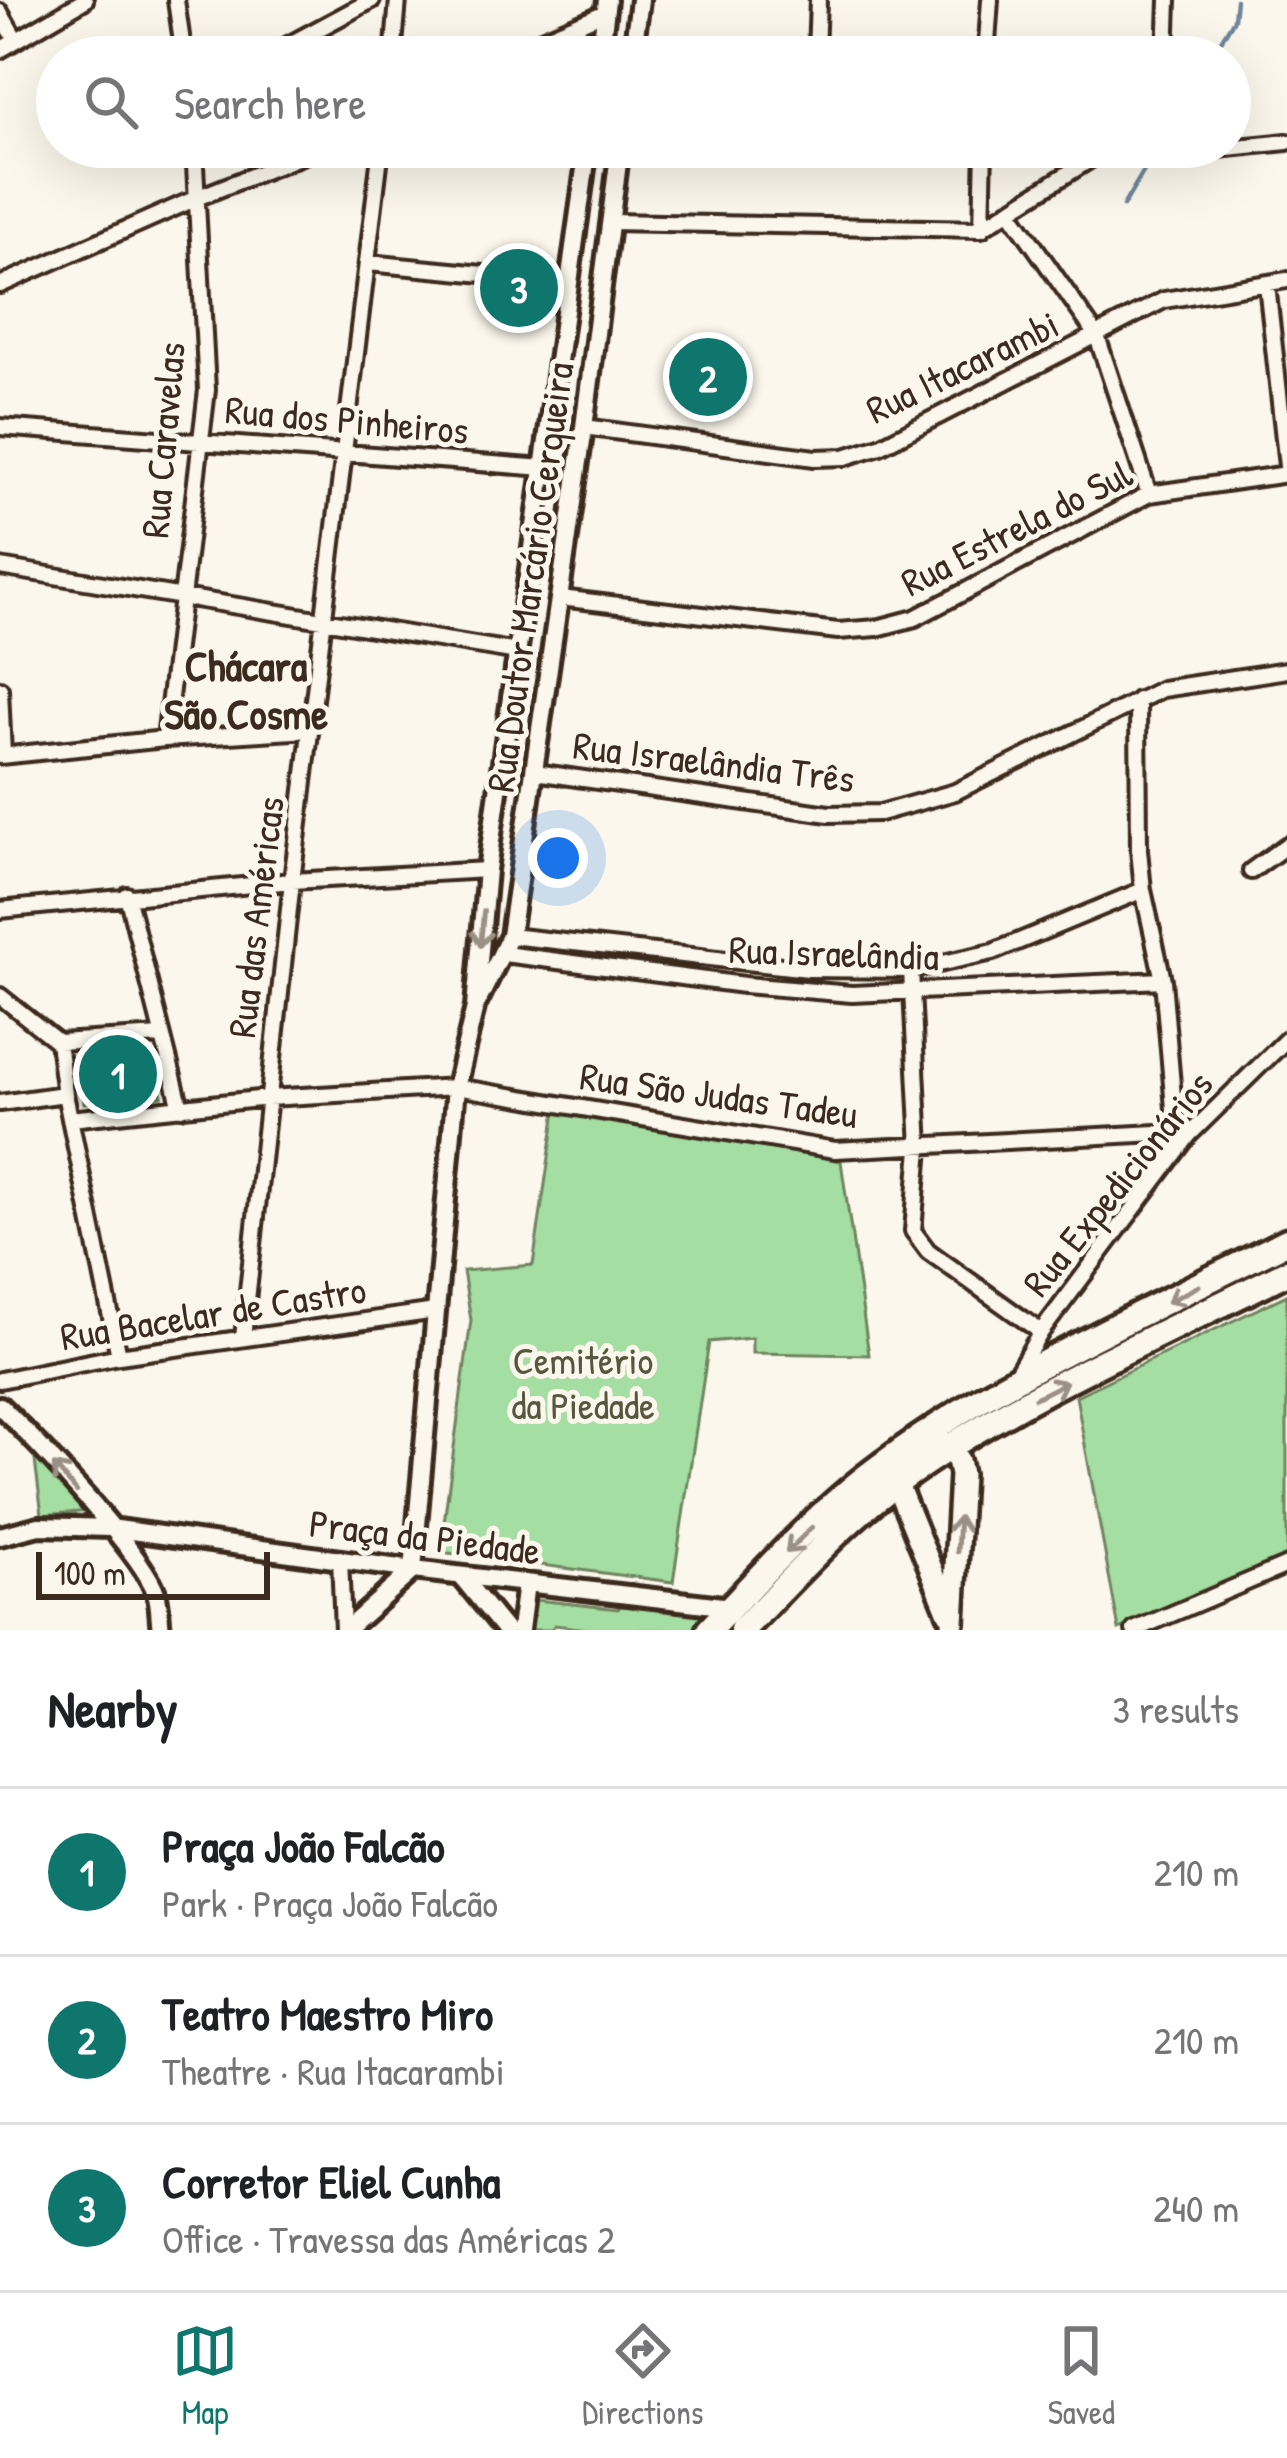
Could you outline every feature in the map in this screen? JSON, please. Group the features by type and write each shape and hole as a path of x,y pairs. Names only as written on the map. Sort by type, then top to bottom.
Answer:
{"highway":[{"path":"892,1472 928,1432 1012,1380 1287,1241"},
{"path":"709,1630 736,1618 824,1516 892,1472 950,1447 1031,1400 1287,1272"}],"main road":[{"path":"928,1432 950,1447 961,1474 955,1627"},
{"path":"892,1472 955,1627"}],"street":[{"path":"0,50 85,0"},
{"path":"176,0 181,36"},
{"path":"305,36 372,0"},
{"path":"395,36 398,0"},
{"path":"634,36 640,0"},
{"path":"817,36 818,0"},
{"path":"987,36 990,0"},
{"path":"1167,36 1168,0"},
{"path":"543,36 607,6"},
{"path":"603,36 607,6"},
{"path":"0,11 16,40"},
{"path":"1251,146 1287,142"},
{"name":"Rua Caravelas","path":"165,739 208,371 196,168"},
{"path":"0,285 270,168"},
{"name":"Rua das Américas","path":"243,1338 292,880 379,168"},
{"name":"Rua Doutor Marcário Cerqueira","path":"413,1570 456,1087 475,1007 487,870 585,168"},
{"name":"Rua Doutor Marcário Cerqueira","path":"475,1007 507,945 560,598 617,168"},
{"path":"982,229 983,168"},
{"path":"611,222 982,229 1077,168"},
{"path":"1010,210 1097,336 1149,494"},
{"path":"573,254 588,263 605,263"},
{"path":"368,263 568,283"},
{"name":"Rua Itacarambi","path":"584,427 815,458 844,457 880,446 1164,300 1287,280"},
{"path":"1267,284 1287,470"},
{"path":"565,304 585,296 593,298 599,308"},
{"name":"Rua dos Pinheiros","path":"0,427 544,468"},
{"name":"Rua Estrela do Sul","path":"560,598 838,632 877,628 915,617 1149,494 1287,470"},
{"path":"0,567 518,652"},
{"name":"Rua Israelândia Três","path":"535,772 829,814 880,814 955,792 1171,686 1287,670"},
{"path":"0,689 2,756 310,730"},
{"path":"1138,700 1138,850 1163,980 1183,1133"},
{"path":"1251,871 1287,845"},
{"path":"0,910 292,880 487,870"},
{"path":"507,945 808,969 911,970 993,952 1143,890"},
{"path":"127,895 181,1108"},
{"name":"Rua Israelândia","path":"507,945 802,992 911,992 1163,980"},
{"path":"911,970 920,1148 913,1220 919,1242 1041,1332"},
{"path":"0,996 58,1042 162,1036"},
{"name":"Rua Expedicionários","path":"1012,1380 1183,1133 1287,1039"},
{"path":"58,1042 119,1356"},
{"name":"Rua São Judas Tadeu","path":"70,1119 268,1098 456,1087 835,1150 1183,1133"},
{"path":"0,1103 65,1094"},
{"name":"Rua Bacelar de Castro","path":"0,1380 119,1356 436,1311"},
{"path":"0,1406 110,1528 156,1594 161,1630"},
{"name":"Praça da Piedade","path":"0,1536 39,1526 110,1528 526,1583 736,1618"},
{"path":"340,1558 345,1630"},
{"path":"1134,1630 1287,1565"},
{"path":"345,1630 413,1570"},
{"path":"461,1576 505,1630"},
{"path":"520,1630 526,1583"}],"green space":[{"path":"147,1043 162,1096 84,1103 77,1051"},
{"name":"Cemitério da Piedade","path":"556,1110 841,1161 869,1355 752,1353 752,1338 709,1342 673,1582 440,1552 471,1320 463,1271 533,1265"},
{"path":"1287,1295 1287,1563 1119,1630 1076,1396"},
{"path":"34,1453 91,1511 42,1515"},
{"path":"536,1600 618,1609 624,1601 713,1610 696,1630 555,1625 550,1630 532,1630"}],"waterway":[{"path":"1224,36 1234,19 1236,0"},
{"path":"1123,206 1146,168"}],"place":[{"name":"Corretor Eliel Cunha","path":"519,288"},
{"name":"Teatro Maestro Miro","path":"708,377"},
{"name":"Praça João Falcão","path":"118,1074"}],"district":[{"name":"Chácara São Cosme","path":"246,689"}]}
